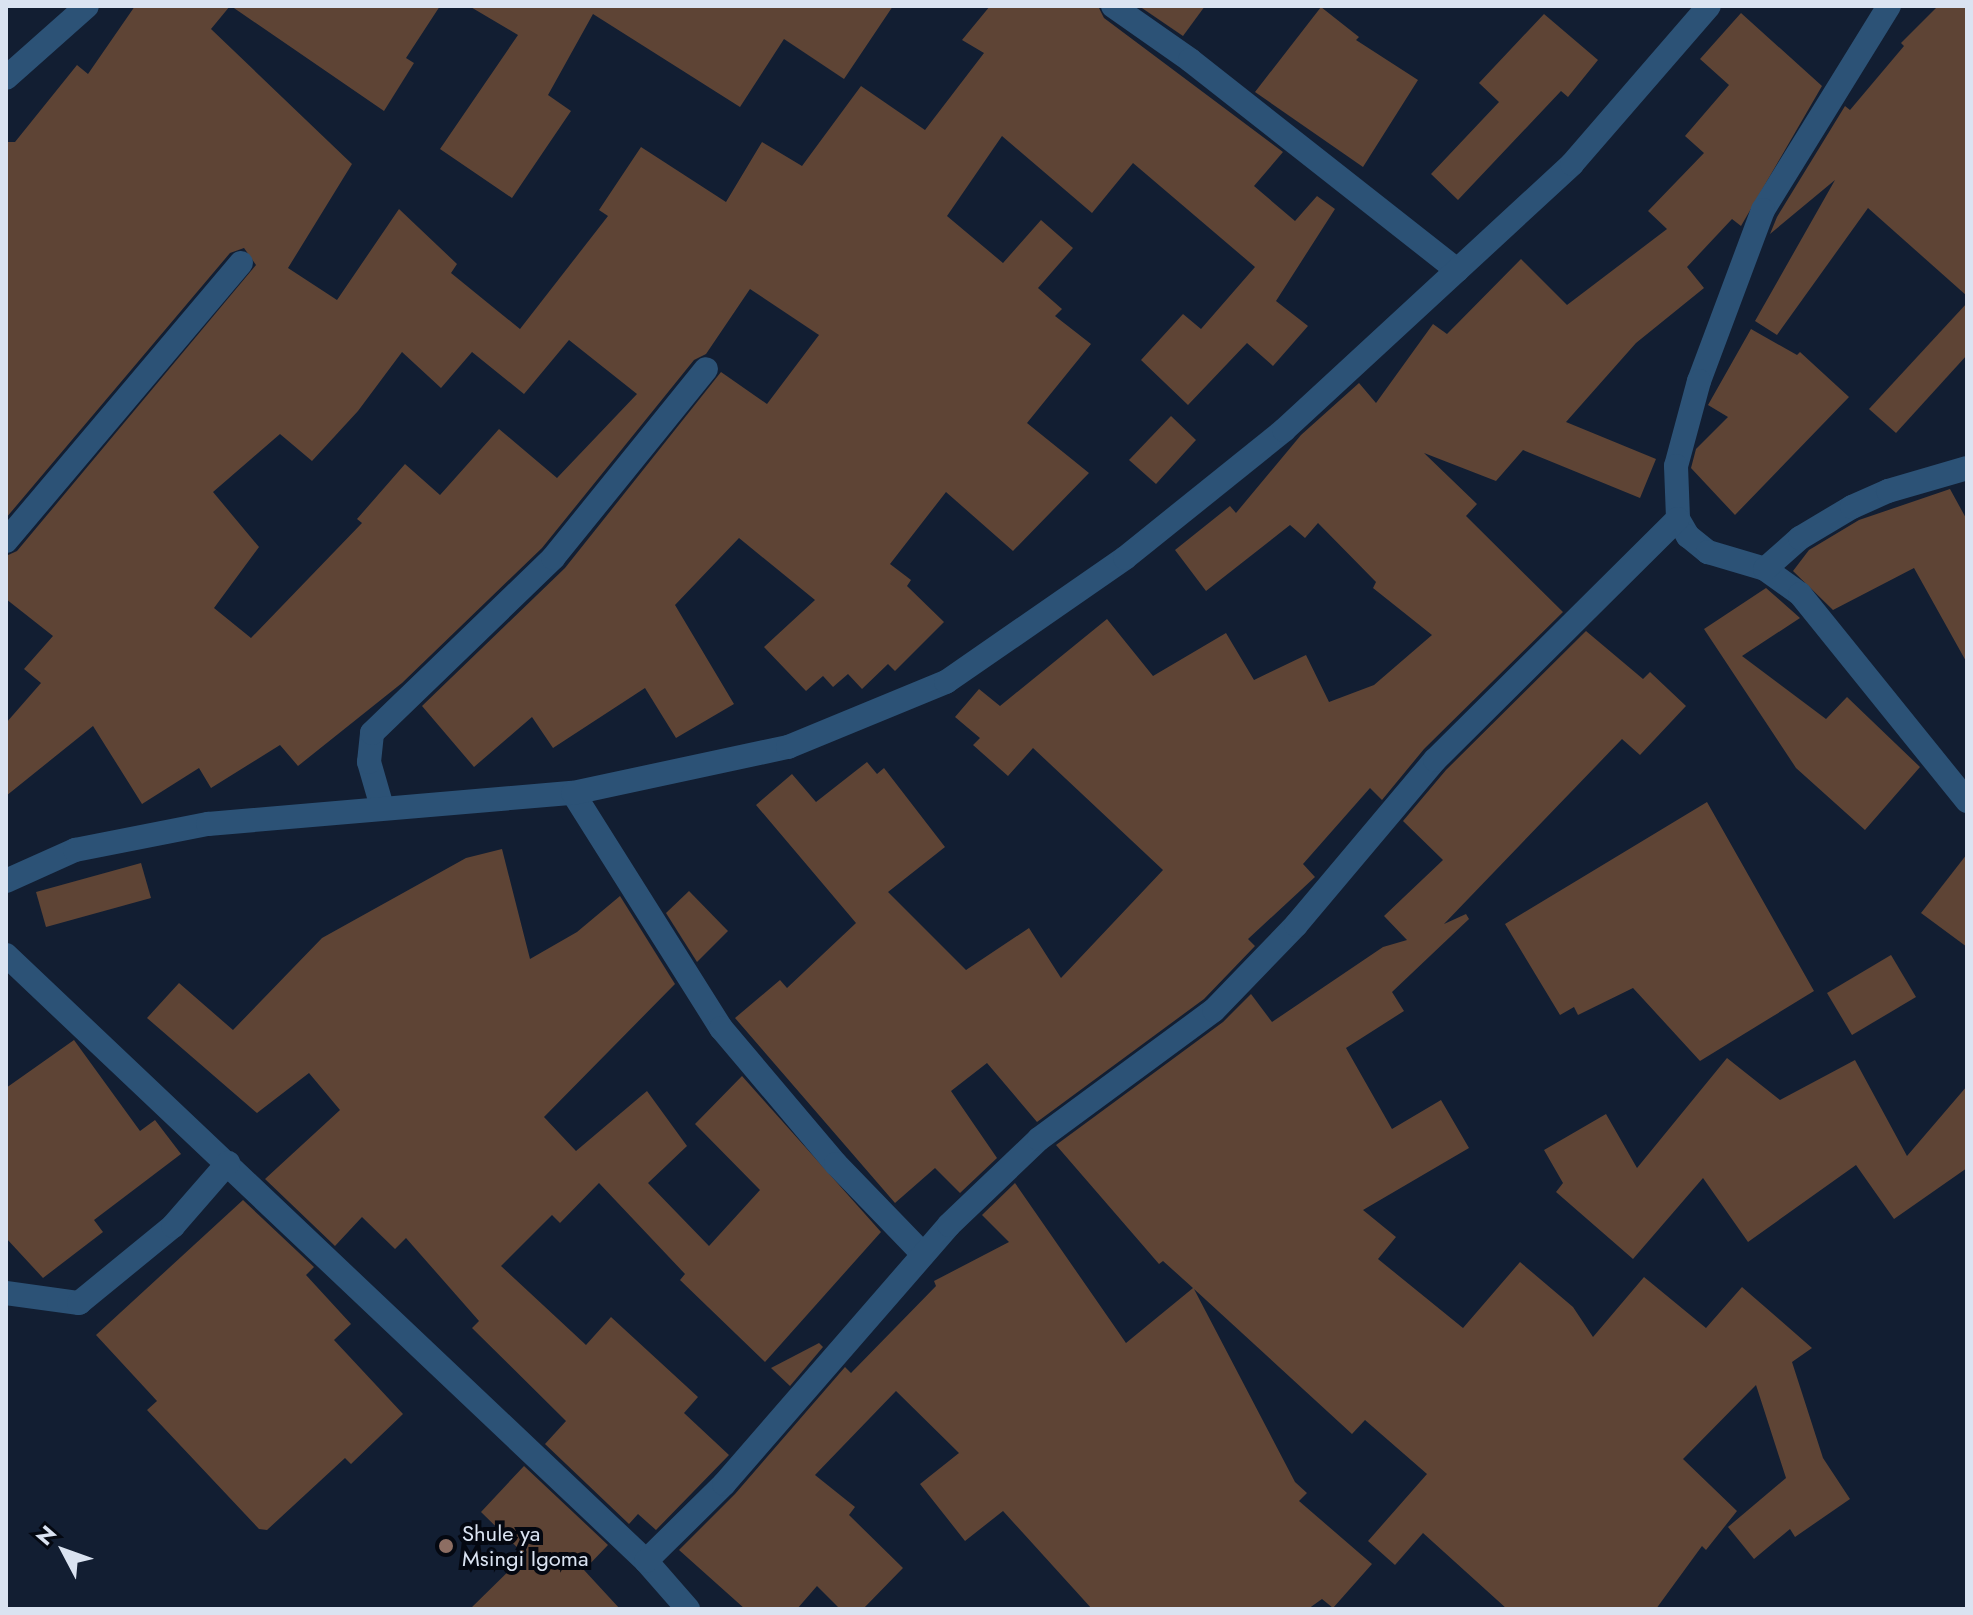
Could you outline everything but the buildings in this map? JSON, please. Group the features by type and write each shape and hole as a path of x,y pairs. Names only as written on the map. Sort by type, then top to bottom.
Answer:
{"street":[{"path":"6,78 87,6"},
{"path":"1113,6 1190,60 1457,270"},
{"path":"6,881 75,850 208,824 573,793 788,747 946,682 1125,558 1284,430 1572,164 1709,6"},
{"path":"1889,6 1763,210 1699,381 1676,466 1678,519 1688,536 1708,552 1765,569 1800,594 1849,650 1967,801"},
{"path":"6,541 241,263"},
{"path":"382,807 369,762 372,733 553,558 706,369"},
{"path":"1765,569 1800,538 1852,507 1967,468"},
{"path":"646,1561 724,1484 923,1254 1039,1139 1214,1010 1296,925 1435,760 1678,519"},
{"path":"573,793 721,1028 836,1164 923,1254"},
{"path":"6,955 646,1561 688,1609"},
{"path":"6,1293 79,1303 162,1236 228,1163"}],"place":[{"name":"Shule ya Msingi Igoma","path":"446,1546"}]}
